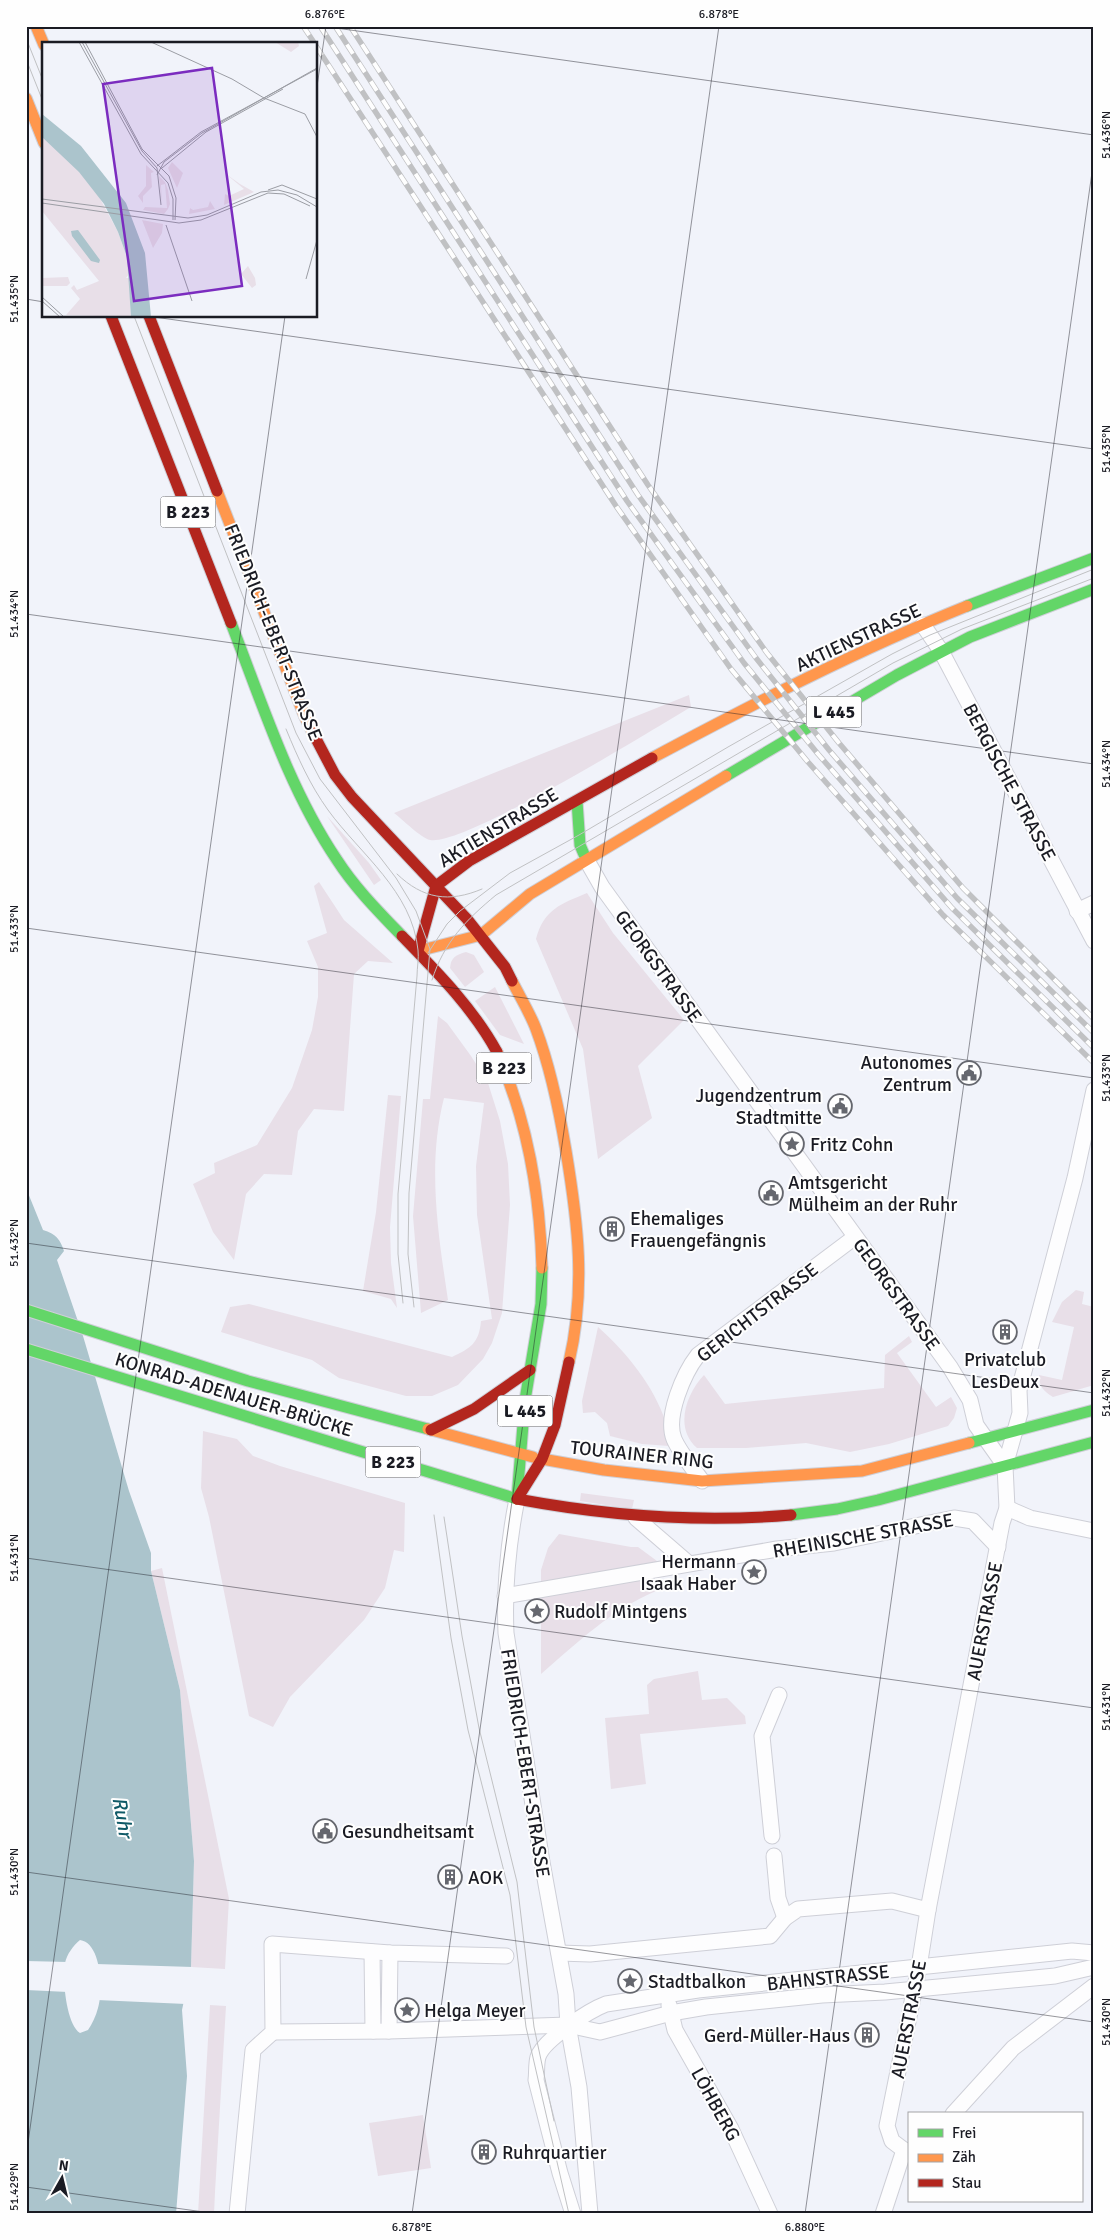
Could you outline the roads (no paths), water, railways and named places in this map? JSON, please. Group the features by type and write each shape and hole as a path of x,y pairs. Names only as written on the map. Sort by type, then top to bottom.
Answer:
{"main road":[{"path":"36,26 43,42"},
{"path":"26,98 42,138"},
{"name":"FRIEDRICH-EBERT-STRASSE","path":"111,318 284,757 307,808 345,871 373,904 436,968 478,1021 498,1053 513,1089 523,1126 539,1219 541,1304 530,1370 520,1453 517,1500"},
{"name":"FRIEDRICH-EBERT-STRASSE","path":"150,318 304,715 335,775 352,797 481,935 505,967 536,1028 556,1092 576,1211 580,1255 578,1300 574,1336 555,1425 542,1459 517,1500"},
{"name":"AKTIENSTRASSE","path":"418,951 436,886 468,861 819,672 923,625 1094,558"},
{"name":"L 445","path":"418,951 481,935 530,894 897,675 970,637 1094,589"},
{"path":"577,801 580,845 586,859"},
{"name":"KONRAD-ADENAUER-BRÜCKE","path":"26,1310 248,1381"},
{"name":"KONRAD-ADENAUER-BRÜCKE","path":"26,1348 517,1500"},
{"name":"B 223","path":"431,1430 474,1409 530,1370"},
{"name":"TOURAINER RING","path":"248,1381 542,1459 613,1471 702,1481 755,1480 862,1471 1094,1410"},
{"path":"517,1500 566,1510 636,1518 724,1520 797,1515 888,1497 1094,1442"}],"street":[{"name":"BERGISCHE STRASSE","path":"923,625 941,652 1094,941"},
{"name":"GEORGSTRASSE","path":"586,859 602,887 950,1367 970,1400 976,1425 984,1439 1005,1466"},
{"path":"1077,911 1094,903"},
{"name":"AUERSTRASSE","path":"906,2150 892,2141 886,2126 919,1967 928,1910 1007,1508 1005,1466 1020,1412 1019,1390 1075,1178 1094,1090"},
{"name":"GERICHTSTRASSE","path":"702,1481 678,1446 672,1430 676,1401 682,1380 690,1366 698,1355 855,1237"},
{"name":"FRIEDRICH-EBERT-STRASSE","path":"517,1500 508,1550 505,1596 509,1652 542,1862 566,1994 568,2025 579,2082 590,2214"},
{"path":"1007,1508 1030,1518 1094,1531"},
{"path":"636,1518 688,1564"},
{"name":"RHEINISCHE STRASSE","path":"505,1596 777,1549 834,1543 954,1518 966,1518 973,1521 998,1547"},
{"path":"772,1836 762,1736 779,1695"},
{"path":"774,1856 778,1898 785,1918"},
{"path":"559,1953 590,1954 748,1940 770,1936 785,1918 798,1909 892,1901 928,1910"},
{"path":"237,2214 253,2050 273,2032 272,1944 390,1954 506,1956"},
{"name":"BAHNSTRASSE","path":"568,2025 606,2004 667,1994 1072,1951 1094,1953"},
{"path":"372,1952 373,2031"},
{"path":"389,2031 390,1954"},
{"name":"BAHNSTRASSE","path":"273,2032 389,2031 568,2025 600,2032 670,2013 706,2007 822,1995 913,1990 1068,1974 1094,1967"},
{"path":"955,2112 1013,2048 1094,1986"},
{"name":"LÖHBERG","path":"667,1994 675,2030 731,2129 770,2214"},
{"path":"568,2025 539,2054 536,2080 560,2173 573,2214"},
{"path":"883,2214 906,2150"}],"water":[{"name":"Ruhr","path":"26,1188 43,1230 57,1238 64,1251 57,1260 83,1336 129,1491 151,1553 151,1571 180,1690 194,1861 191,1967 182,2010 187,2076 176,2214 26,2214","holes":["80,1940 87,1943 97,1959 100,2001 94,2020 88,2030 80,2033 75,2028 68,2011 64,1970 67,1956 75,1945"]}],"tram line":[{"path":"26,38 42,78"},
{"path":"26,59 42,99"},
{"path":"135,318 296,733 320,779 396,878 416,911 430,949 409,1193 408,1254 414,1307"},
{"path":"428,953 447,924 460,911 510,873 579,835 728,747 892,654 930,635 1094,569"},
{"path":"432,980 443,954 457,933 475,913 496,895 893,663 962,629 1094,578"},
{"path":"286,729 305,771 322,801 383,874 406,909 414,929 418,960 398,1194 398,1254 403,1303"},
{"path":"397,874 417,889 437,896 458,896 482,889"},
{"path":"434,1515 451,1638 468,1730 510,1895 526,2027 569,2214"},
{"path":"444,1517 462,1636 479,1728 517,1882 534,2027 554,2121"}],"railway":[{"path":"303,26 314,42"},
{"path":"320,26 627,501 744,663 818,754 952,908 1094,1048"},
{"path":"335,26 638,495 756,658 829,750 957,898 1094,1033"},
{"path":"350,26 648,485 767,653 839,743 963,888 1094,1019"},
{"path":"318,49 616,506 731,669 808,762 943,915 1094,1063"}],"place":[{"name":"Autonomes Zentrum","path":"969,1073"},
{"name":"Jugendzentrum Stadtmitte","path":"840,1106"},
{"name":"Fritz Cohn","path":"792,1144"},
{"name":"Amtsgericht Mülheim an der Ruhr","path":"771,1193"},
{"name":"Ehemaliges Frauengefängnis","path":"612,1229"},
{"name":"Privatclub LesDeux","path":"1005,1332"},
{"name":"Hermann Isaak Haber","path":"754,1572"},
{"name":"Rudolf Mintgens","path":"537,1611"},
{"name":"Gesundheitsamt","path":"325,1831"},
{"name":"AOK","path":"450,1877"},
{"name":"Stadtbalkon","path":"630,1981"},
{"name":"Helga Meyer","path":"407,2010"},
{"name":"Gerd-Müller-Haus","path":"867,2035"},
{"name":"Ruhrquartier","path":"484,2152"}]}
